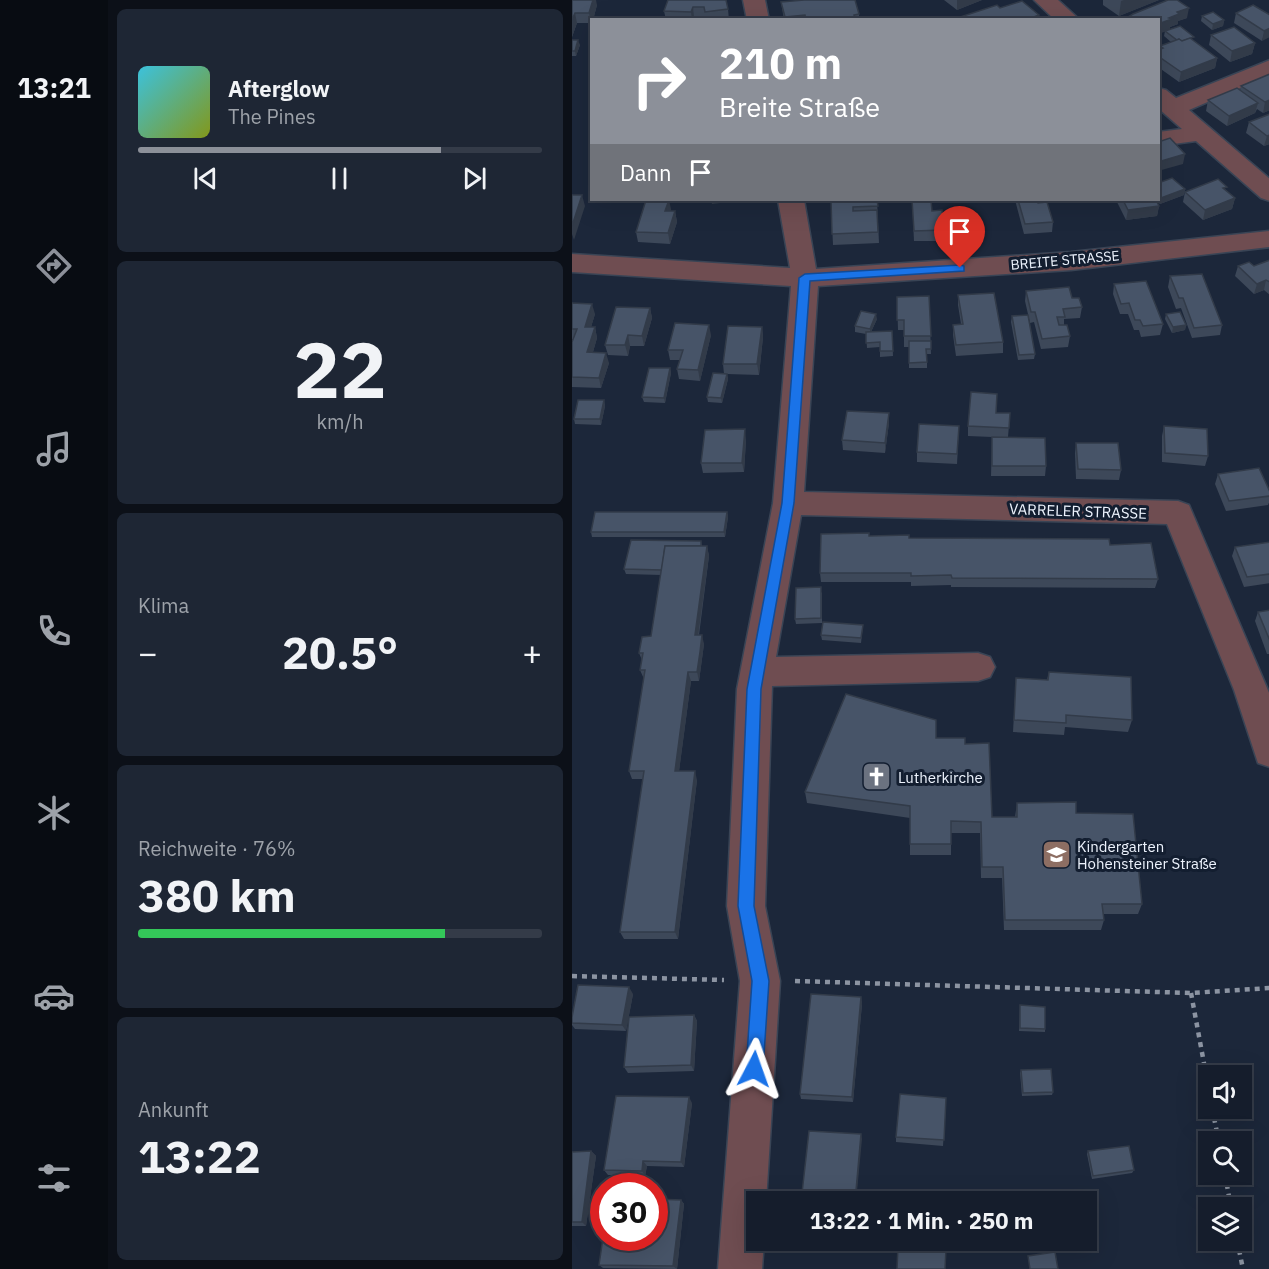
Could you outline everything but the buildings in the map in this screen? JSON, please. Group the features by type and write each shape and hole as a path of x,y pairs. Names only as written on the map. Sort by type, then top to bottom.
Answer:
{"street":[{"path":"754,0 758,18"},
{"path":"1044,0 1066,18"},
{"path":"1166,101 1270,67"},
{"path":"1166,101 1270,193"},
{"path":"1160,139 1202,133"},
{"path":"740,1269 760,981 746,906 754,689 788,503 805,278 791,201"},
{"name":"BREITE STRASSE","path":"572,263 805,278 1071,261 1270,239"},
{"name":"VARRELER STRASSE","path":"788,503 1178,513 1260,688 1270,752"},
{"path":"757,672 978,667"}],"path":[{"path":"572,976 1191,993 1270,988"},
{"path":"1191,993 1204,1065"},
{"path":"1239,1251 1243,1269"}],"place":[{"name":"Lutherkirche","path":"877,777"},
{"name":"Kindergarten Hohensteiner Straße","path":"1056,855"}],"route":[{"path":"754,1069 760,981 746,906 754,689 788,503 805,278 960,268"}]}
